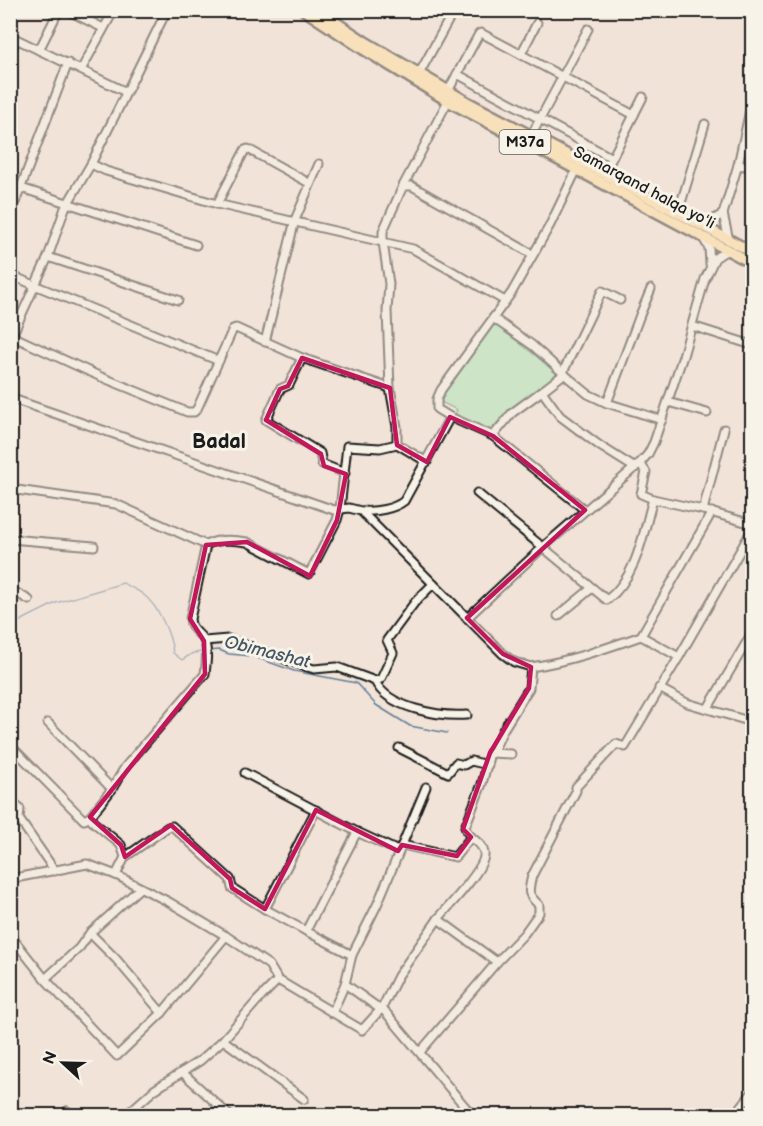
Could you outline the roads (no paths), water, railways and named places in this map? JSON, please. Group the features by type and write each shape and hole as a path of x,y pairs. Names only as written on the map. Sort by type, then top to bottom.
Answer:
{"highway":[{"name":"Samarqand halqa yoʻli","path":"304,10 577,170 678,213 731,251 753,263"},
{"name":"Samarqand halqa yoʻli","path":"316,10 365,46 419,74 448,96 604,174 614,185 702,231 729,240 753,252"}],"street":[{"path":"39,50 59,10"},
{"path":"67,10 103,28"},
{"path":"81,70 114,10"},
{"path":"167,10 91,164 68,203 48,257 11,338 187,412 194,412 197,409 235,328 302,358 390,388"},
{"path":"419,74 454,10"},
{"path":"738,10 753,15"},
{"path":"521,54 537,23"},
{"path":"531,136 588,29"},
{"path":"398,444 390,388 387,311 389,278 383,231 457,74 481,33 634,115"},
{"path":"10,54 13,38 126,92"},
{"path":"10,216 68,63"},
{"path":"457,74 612,158"},
{"path":"604,174 643,97"},
{"path":"729,240 723,214 738,165 753,100"},
{"path":"678,213 705,124"},
{"path":"217,204 245,150 248,149 309,183"},
{"path":"91,164 106,171 217,204 295,220 413,249 505,301"},
{"path":"265,342 295,220 319,164"},
{"path":"738,165 753,167"},
{"path":"577,170 550,225 512,292 441,390 437,399 437,408 450,417 493,436 585,510"},
{"path":"403,186 412,186 532,254"},
{"path":"21,188 196,245"},
{"path":"467,618 543,547 637,466 654,442 709,269 711,257 702,231 723,214"},
{"path":"709,269 715,258 724,252 731,251"},
{"path":"48,257 178,300"},
{"path":"10,275 219,362"},
{"path":"607,403 639,315 651,289"},
{"path":"493,436 512,413 564,374 602,291 620,300"},
{"path":"493,318 532,345 588,394 607,403 662,420"},
{"path":"692,326 753,345"},
{"path":"302,358 289,385 280,389 266,420 320,453 324,466 345,473"},
{"path":"542,391 560,416 600,446 646,472 641,494 753,524"},
{"path":"10,398 334,510 349,508 371,511 399,505 408,496 450,417"},
{"path":"668,402 707,413"},
{"path":"703,510 724,429"},
{"path":"10,489 116,504 206,545 247,542 309,574 337,520 348,445 381,448 398,444 427,462"},
{"path":"753,484 751,492 753,492"},
{"path":"477,493 607,600 622,586 635,560 653,499"},
{"path":"361,511 503,654 514,662 531,667 560,663 641,636 712,512"},
{"path":"420,1052 524,934 539,913 539,905 530,896 532,876 576,792 576,787 616,744 625,747 753,530"},
{"path":"10,539 94,546"},
{"path":"10,745 84,820 90,817 125,768 205,674 204,641 193,629 190,619 206,545"},
{"path":"204,641 228,639 314,669 337,667 375,681 381,679 393,653 387,640 415,602 433,584"},
{"path":"558,616 592,588"},
{"path":"10,589 29,600"},
{"path":"708,708 753,633"},
{"path":"641,636 679,657"},
{"path":"10,879 87,864 116,874 226,936 268,965 278,980 362,1030 381,1009 398,976 484,860 483,849 465,831 465,826 482,784 490,753 493,752 503,730 529,688 531,667"},
{"path":"375,681 378,688 413,708 432,714 467,716"},
{"path":"659,688 687,703 753,722"},
{"path":"48,723 112,789"},
{"path":"399,748 448,773 456,763 464,765 471,761 488,765"},
{"path":"493,752 511,754"},
{"path":"245,772 357,832 400,848 455,857 471,837"},
{"path":"332,1013 345,984 352,955 376,905 426,787"},
{"path":"10,799 20,809 19,819 55,871"},
{"path":"265,909 316,810"},
{"path":"90,817 121,845 125,857"},
{"path":"116,874 125,857 172,826 230,879 232,888 265,909 352,955"},
{"path":"306,931 357,832"},
{"path":"45,979 79,948 90,933 140,888"},
{"path":"438,920 497,962"},
{"path":"90,933 116,959 162,1013"},
{"path":"10,934 45,979 117,1056 162,1013 226,936"},
{"path":"124,1116 154,1090 201,1060 223,1041 278,980"},
{"path":"345,984 381,1009 473,1116"},
{"path":"223,1041 304,1099"},
{"path":"182,1072 230,1116"},
{"path":"734,1116 753,1093"},
{"path":"62,1116 68,1111 75,1116"}],"waterway":[{"name":"Obimashat","path":"10,626 56,603 123,583 142,593 155,607 167,630 173,653 182,660 193,653 203,652"},
{"name":"Obimashat","path":"208,651 219,650 229,654 252,656 294,671 356,683 376,705 410,726 447,733"}],"district":[{"name":"Badal","path":"219,442"}]}
